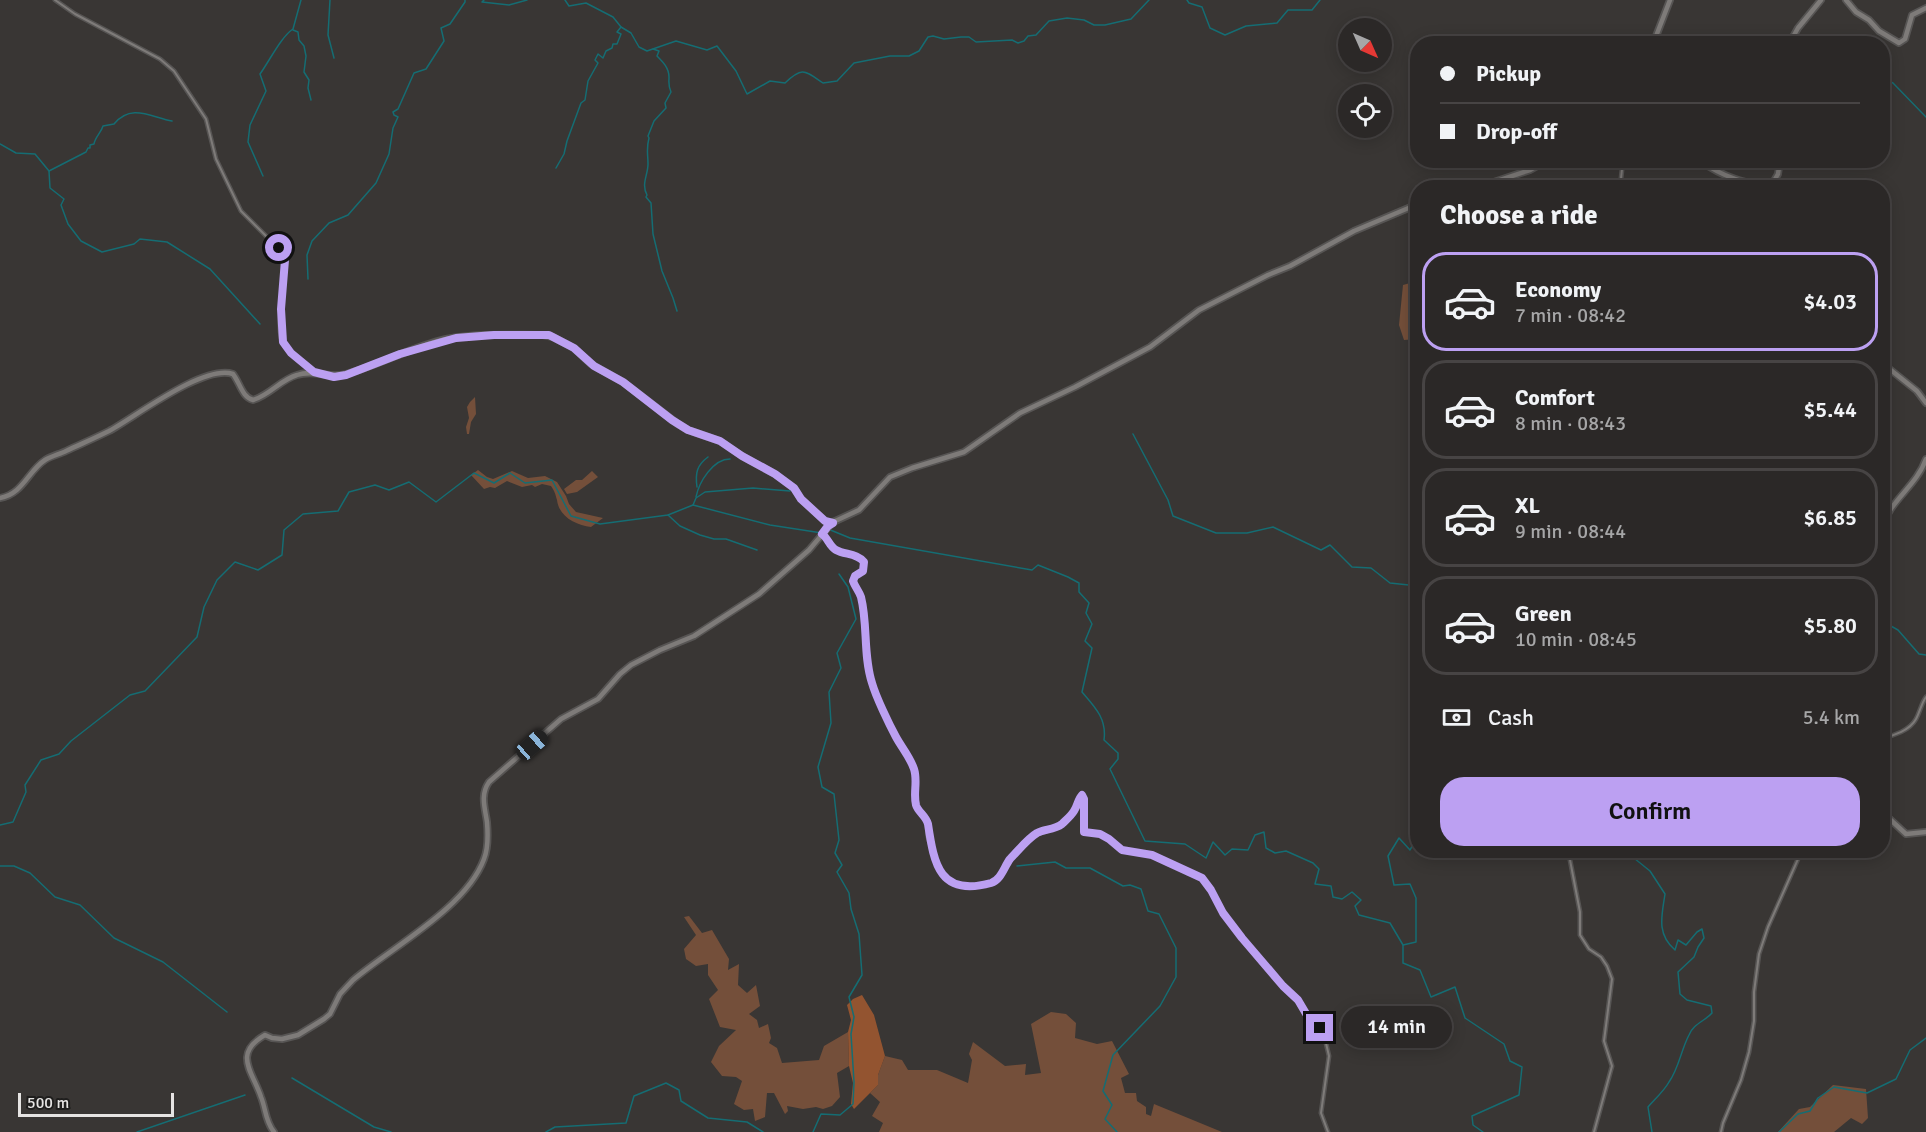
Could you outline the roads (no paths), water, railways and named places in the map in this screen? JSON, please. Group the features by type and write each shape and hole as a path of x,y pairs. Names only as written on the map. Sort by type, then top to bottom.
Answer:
{"main road":[{"path":"1656,36 1670,0"},
{"path":"1794,36 1821,0"},
{"path":"1846,0 1856,12 1887,36"},
{"path":"1890,38 1899,43 1903,41 1906,37 1909,19 1926,8"},
{"path":"1500,180 1534,168"},
{"path":"1714,168 1732,178 1743,180"},
{"path":"274,1132 268,1124 260,1093 247,1065 246,1058 251,1048 265,1035 282,1039 298,1035 324,1019 330,1014 340,994 353,980 459,898 477,873 486,852 487,827 484,790 489,782 561,719 598,699 620,674 640,659 694,636 747,602 804,555 828,526 859,510 890,477 964,452 1020,413 1150,347 1199,310 1290,267 1354,231 1410,207"},
{"path":"0,498 16,491 45,460 109,431 194,381 220,373 231,373 245,395 253,400 265,395 295,375 314,372 334,377 346,375 407,351 456,338 549,335 574,348 594,366 623,382 688,430 720,441 775,474 794,488 801,499 825,521 833,523"},
{"path":"1890,369 1917,391 1926,402"},
{"path":"1890,509 1917,476 1926,459"},
{"path":"1890,819 1906,834 1926,832"}],"street":[{"path":"55,0 75,15 156,57 174,71 206,119 214,153 239,208 247,219 279,248 284,257 281,309 283,342 291,353 314,372"},
{"path":"822,534 835,549 859,557 864,562 863,571 855,576 853,581 860,593 863,605 869,673 894,734 914,766 916,805 927,821 928,837 941,872 952,883 958,885 973,886 994,882 999,878 1009,860 1035,835 1056,828 1064,821 1074,810 1082,795 1084,832 1100,834 1122,850 1152,855 1202,878 1223,913 1242,938 1298,1000 1311,1022 1320,1028 1329,1050 1321,1111 1328,1132"},
{"path":"1890,735 1911,725 1926,697"},
{"path":"1571,858 1580,912 1580,935 1589,949 1601,957 1612,979 1604,1041 1612,1066 1594,1132"},
{"path":"1721,1132 1749,1052 1759,956 1768,926 1798,858"}],"waterway":[{"path":"263,176 248,142 250,125 266,91 260,74 280,43 293,29 301,0"},
{"path":"330,0 328,35 334,58"},
{"path":"308,279 307,255 312,241 329,223 348,215 376,183 389,154 393,128 398,117 393,112 398,109 414,73 426,69 444,41 441,28 450,24 465,0"},
{"path":"484,0 482,2 509,5 527,0"},
{"path":"565,0 569,6 586,3 613,17 621,27 631,33 639,47 647,51 676,41 707,50 717,46 736,71 747,94 770,81 785,83 800,72 808,73 823,83 837,81 854,63 890,56 909,56 919,51 928,37 933,36 944,39 969,37 976,42 1012,40 1018,43 1024,41 1028,36 1036,35 1049,21 1067,18 1084,20 1094,25 1105,25 1131,19 1149,0"},
{"path":"1187,0 1189,3 1202,7 1210,28 1225,35 1246,26 1277,23 1288,10 1312,10 1320,0"},
{"path":"556,168 564,154 581,103 585,100 588,81 598,63 595,60 598,54 603,58 606,51 612,48 613,44 617,44 621,34 617,32 621,27"},
{"path":"293,30 298,32 299,40 304,46 306,56 304,72 309,80 311,100"},
{"path":"653,49 659,51 657,56 668,71 671,92 665,103 666,108 654,121 648,136 645,191 651,203 653,234 662,271 677,311"},
{"path":"1890,82 1926,117"},
{"path":"49,171 86,152 90,145 94,144 103,126 114,124 127,114 142,113 172,121"},
{"path":"0,144 16,153 35,154 49,171 50,188 64,199 61,205 68,224 81,241 102,252 134,244 140,239 167,242 210,269 260,324"},
{"path":"1133,434 1168,500 1173,516 1216,533 1247,533 1273,527 1321,550 1330,545 1352,567 1371,568 1390,583 1410,585"},
{"path":"697,487 698,470 701,463 708,457"},
{"path":"696,497 708,472 718,463 730,459"},
{"path":"0,825 13,822 26,792 25,785 41,760 59,754 71,741 130,695 145,691 197,637 204,607 217,580 235,562 258,570 282,555 284,530 303,514 338,511 349,492 375,485 389,490 409,482 436,502 474,473 494,483 510,473 525,483 552,480 571,516 600,524 668,515 693,505 770,525 822,533"},
{"path":"693,505 696,498 705,492 753,488 790,491"},
{"path":"668,515 680,526 700,535 714,539 726,539 757,550"},
{"path":"828,529 850,538 1032,570 1038,565 1079,583 1079,592 1089,603 1086,613 1092,624 1085,641 1092,648 1082,692 1102,720 1104,740 1118,753 1118,759 1110,769 1145,841 1185,844 1206,858 1213,842 1225,855 1232,849 1248,850 1255,835 1264,832 1266,848 1275,853 1286,851 1313,863 1319,869 1315,884 1331,886 1333,897 1342,899 1352,892 1361,900 1355,906 1359,915 1390,923 1403,945"},
{"path":"813,1132 821,1114 840,1115 853,1104 851,1034 854,1017 849,997 862,975 859,934 851,909 849,893 837,872 842,865 835,853 839,840 834,794 822,787 818,767 831,723 829,692 841,668 837,653 856,619 848,587 839,574"},
{"path":"1890,626 1898,630 1919,654 1926,655"},
{"path":"1410,850 1399,838 1388,856 1394,885 1410,884 1416,898 1416,942 1403,945 1403,963 1420,970 1431,997 1455,987 1465,1018 1504,1044 1510,1061 1522,1067 1519,1095 1472,1116 1473,1125 1483,1132"},
{"path":"1634,858 1650,871 1665,894 1662,924 1669,944 1675,950 1678,940 1686,945 1702,929 1704,938 1694,957 1678,972 1680,994 1687,1000 1711,1006 1712,1013 1691,1031 1672,1077 1665,1089 1648,1107 1652,1132"},
{"path":"1017,866 1055,862 1066,868 1090,868 1123,886 1130,885 1141,889 1148,911 1159,914 1176,948 1176,977 1160,1006 1113,1055 1103,1091 1112,1105 1105,1119 1117,1132"},
{"path":"0,866 14,866 30,873 55,897 80,905 114,938 163,962 227,1012"},
{"path":"1779,1132 1798,1114 1810,1111 1818,1098 1834,1087 1867,1093 1896,1079 1910,1050 1926,1038"},
{"path":"292,1078 374,1127 391,1132"},
{"path":"546,1132 555,1127 626,1123 634,1096 666,1083 679,1090 681,1101 708,1118 747,1122 763,1132"},
{"path":"137,1132 245,1095"}]}
